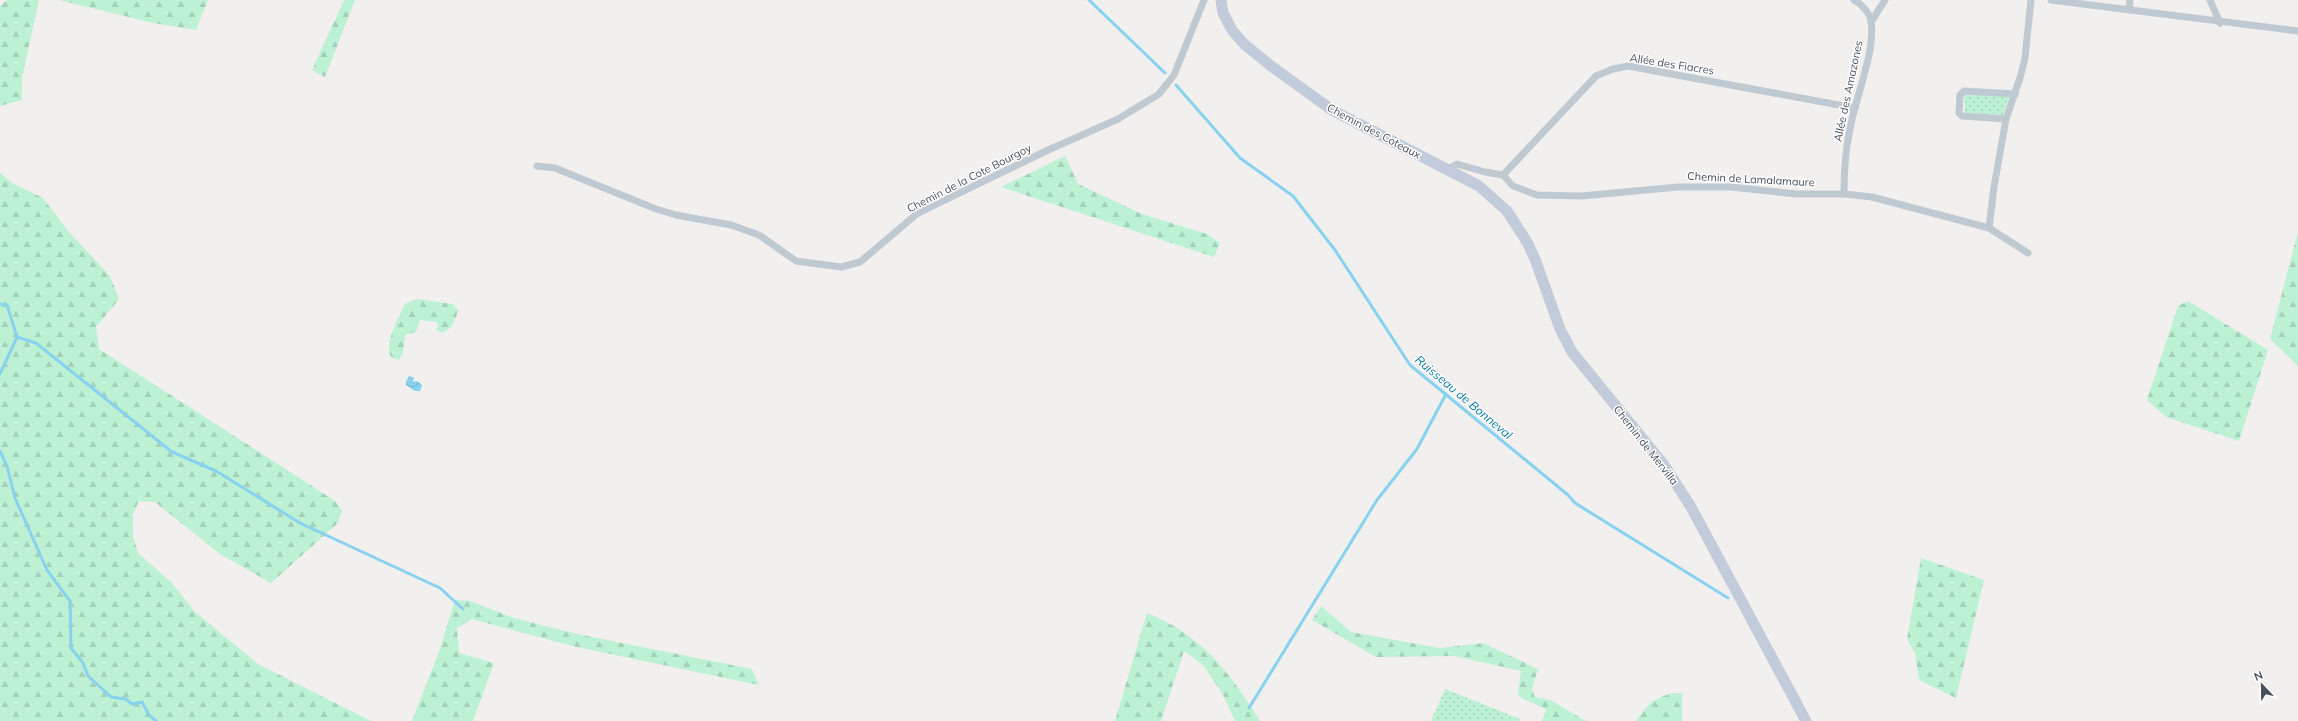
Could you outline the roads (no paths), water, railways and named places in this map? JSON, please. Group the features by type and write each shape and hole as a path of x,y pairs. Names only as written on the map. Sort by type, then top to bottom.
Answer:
{"street":[{"name":"Chemin de la Cote Bourgoy","path":"537,166 555,168 656,209 676,215 731,225 760,235 796,261 833,266 852,266 860,262 918,213 1046,151 1118,119 1159,94 1174,75 1204,0"},
{"name":"Chemin des Coteaux","path":"1221,0 1223,13 1232,30 1244,44 1271,66 1332,110 1479,186 1493,196"},
{"path":"1854,0 1870,16 1872,22"},
{"path":"1872,22 1885,0"},
{"path":"1989,228 1994,187 2006,118 2015,94 2025,58 2031,0"},
{"path":"2051,0 2220,23 2298,31"},
{"path":"2129,10 2130,0"},
{"path":"2210,0 2220,23"},
{"name":"Allée des Amazones","path":"1844,194 1844,165 1855,108 1870,46 1872,22"},
{"name":"Allée des Fiacres","path":"1503,175 1596,76 1613,69 1628,66 1855,108"},
{"path":"2006,118 1962,116 1959,113 1960,95 1964,91 2015,94"},
{"path":"1448,170 1457,164 1485,172 1503,175"},
{"name":"Chemin de Lamalamaure","path":"1503,175 1513,186 1537,195 1582,196 1678,187 1731,187 1797,194 1844,194 1872,197 1907,205 1989,228 2028,253"},
{"name":"Chemin de Mervilla","path":"1493,196 1507,211 1527,242 1560,329 1572,352 1664,465 1691,507 1806,721"}],"water":[{"path":"409,376 414,378 413,382 417,381 422,385 420,391 415,391 406,385 406,381"}],"waterway":[{"name":"Ruisseau de Bonneval","path":"1089,0 1165,73"},
{"name":"Ruisseau de Bonneval","path":"1176,85 1240,158 1293,196 1335,250 1410,365 1568,495 1575,503 1728,598"},
{"path":"0,304 7,305 17,337 0,374"},
{"path":"17,337 36,343 172,452 216,471 300,523 440,588 463,609"},
{"path":"1249,708 1377,500 1417,449 1446,394"},
{"path":"0,451 7,466 15,498 47,570 70,601 71,648 83,663 88,676 111,697 126,699 132,704 142,702 149,715 156,721"}]}
